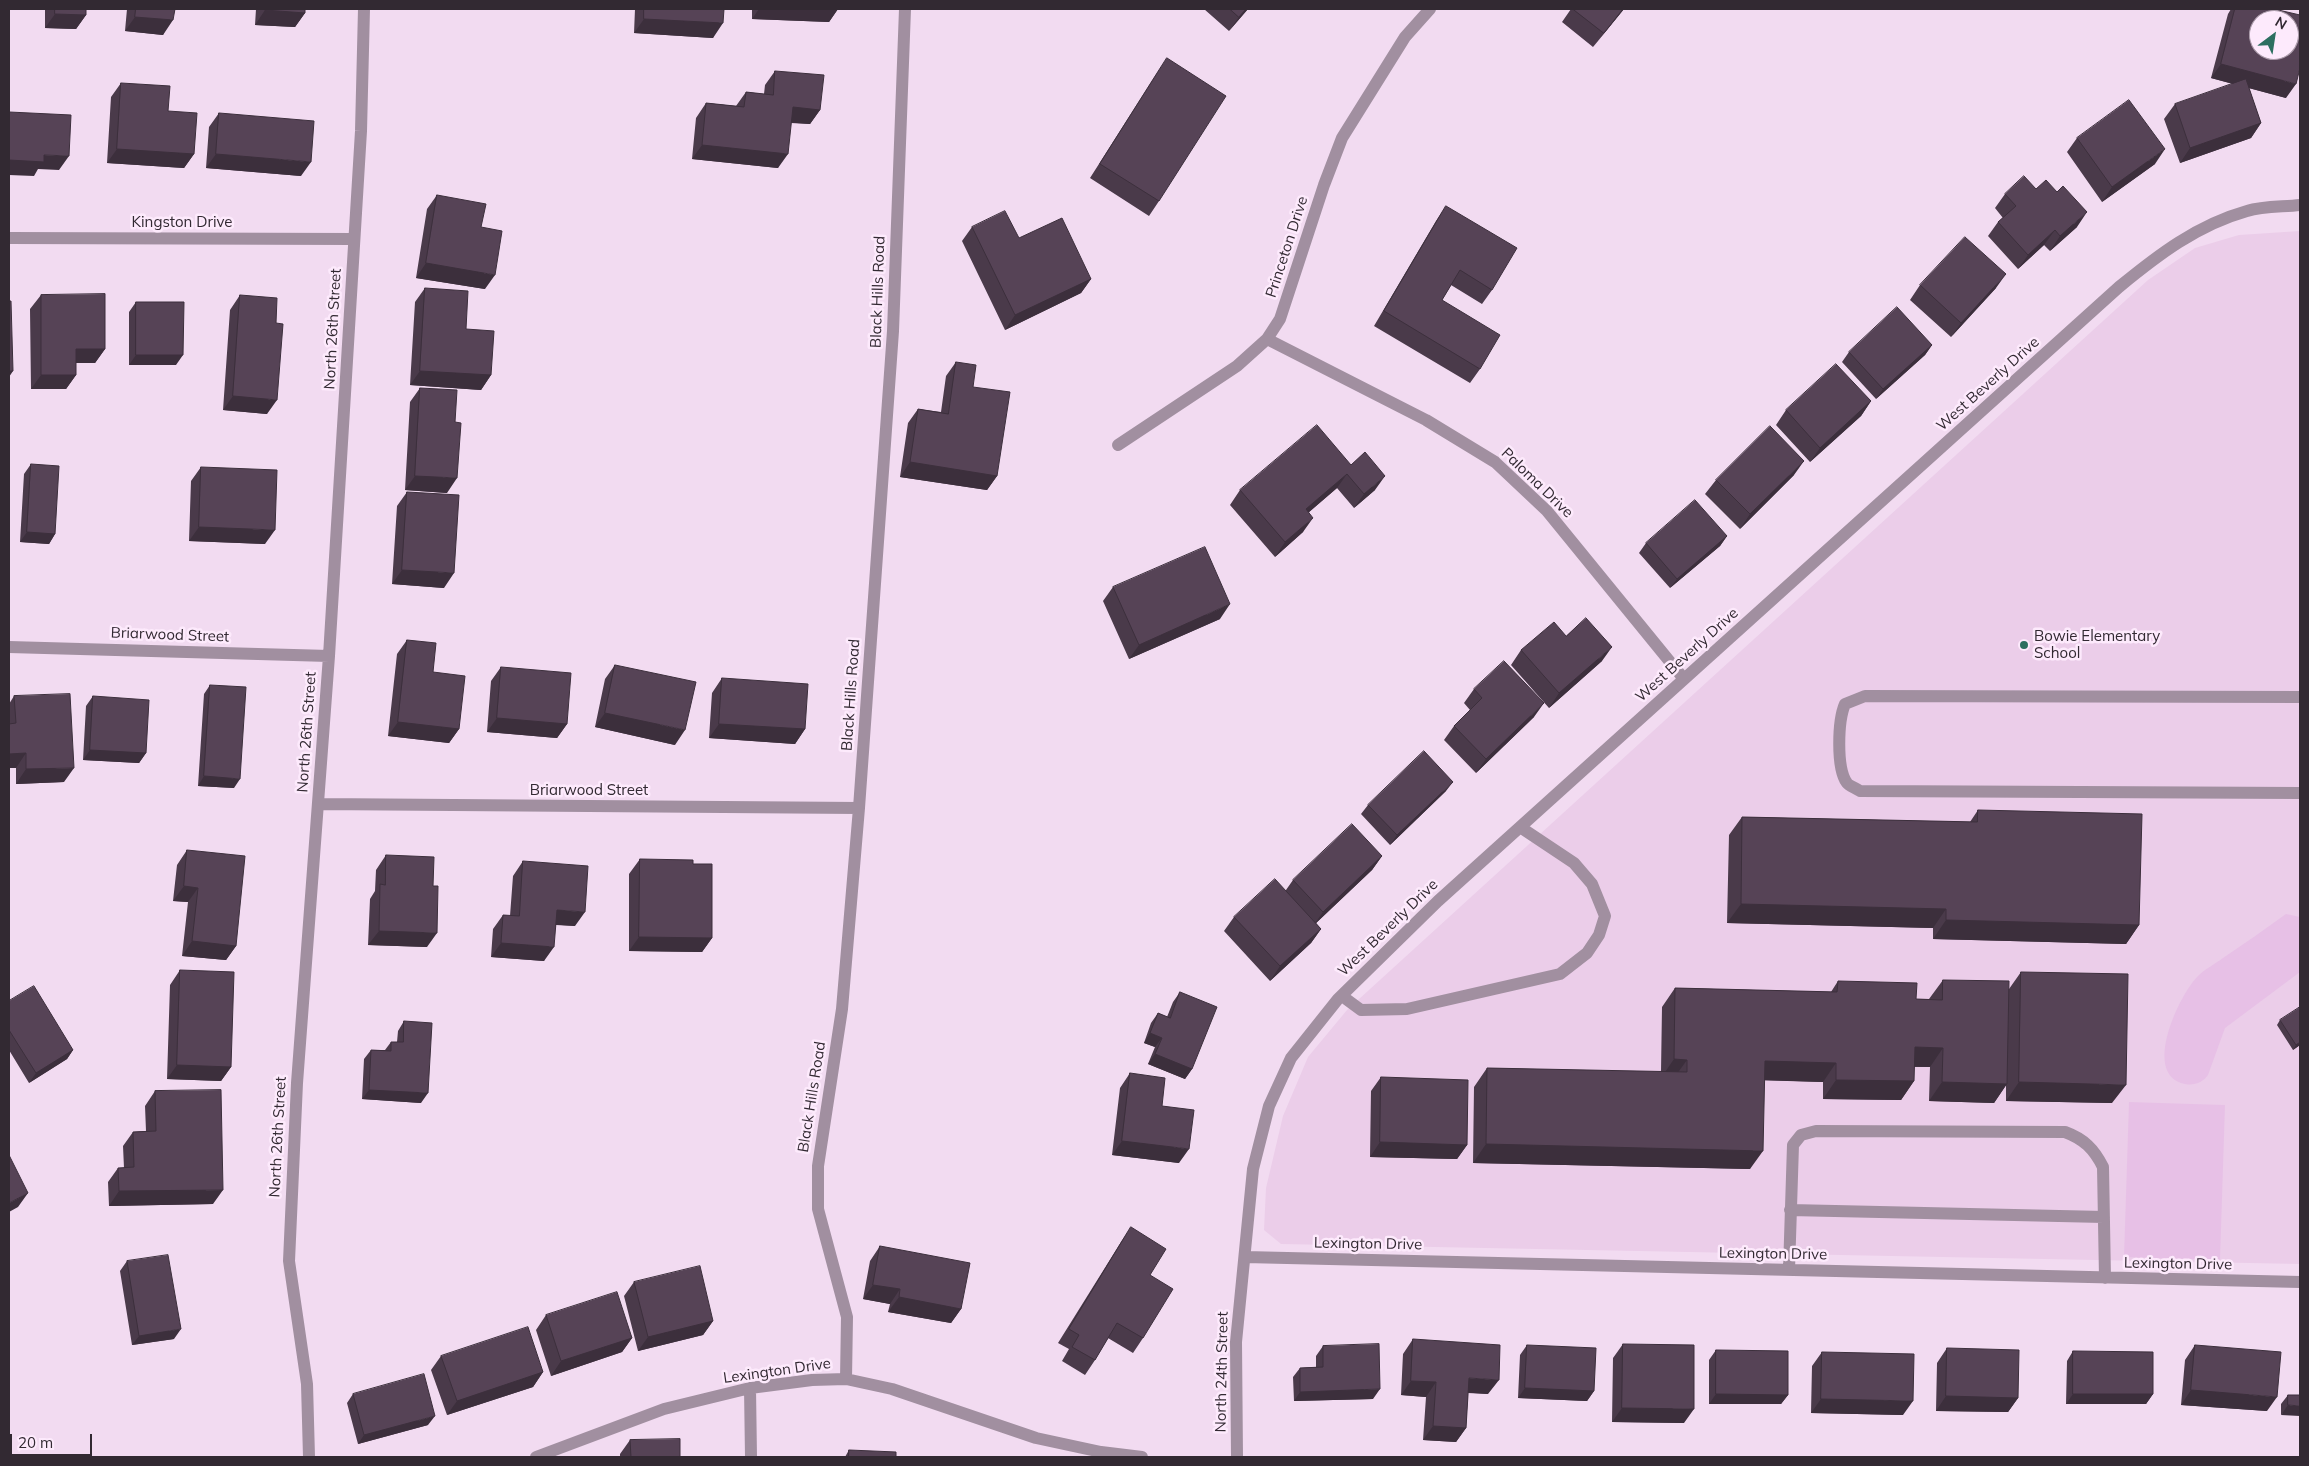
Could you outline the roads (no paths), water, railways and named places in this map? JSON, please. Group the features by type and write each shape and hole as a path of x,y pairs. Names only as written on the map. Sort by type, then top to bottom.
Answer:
{"street":[{"name":"North 26th Street","path":"309,1457 307,1384 289,1262 297,1082 329,656 361,131 364,9"},
{"name":"Black Hills Road","path":"846,1378 846,1317 818,1208 818,1174 842,1009 859,808 893,331 904,9"},
{"name":"Princeton Drive","path":"1118,445 1237,366 1267,339 1280,319 1324,185 1342,138 1405,37 1430,9"},
{"name":"West Beverly Drive","path":"1245,1257 1253,1168 1269,1106 1291,1058 1342,996 1438,901 2119,287 2166,249 2205,226 2248,210 2300,205"},
{"name":"Kingston Drive","path":"9,238 354,239"},
{"name":"Paloma Drive","path":"1267,339 1426,420 1495,462 1548,511 1684,679"},
{"name":"Briarwood Street","path":"9,646 329,656"},
{"path":"2300,697 1865,696 1845,704 1840,714 1840,768 1847,784 1860,791 2300,793"},
{"name":"Briarwood Street","path":"318,804 859,808"},
{"path":"1342,996 1361,1010 1407,1009 1560,974 1587,953 1600,934 1605,916 1592,884 1574,863 1520,827"},
{"path":"1788,1270 1792,1145 1801,1135 1816,1131 2065,1132 2080,1138 2096,1152 2103,1167 2105,1278"},
{"path":"1790,1210 2104,1217"},
{"name":"Lexington Drive","path":"1245,1257 2300,1282"},
{"name":"North 24th Street","path":"1237,1457 1236,1342 1245,1257"},
{"name":"Lexington Drive","path":"536,1457 664,1409 750,1388 812,1380 846,1378 892,1389 1036,1438 1101,1452 1142,1457"},
{"path":"750,1388 751,1457"}],"place":[{"name":"Bowie Elementary School","path":"2024,645"}]}
